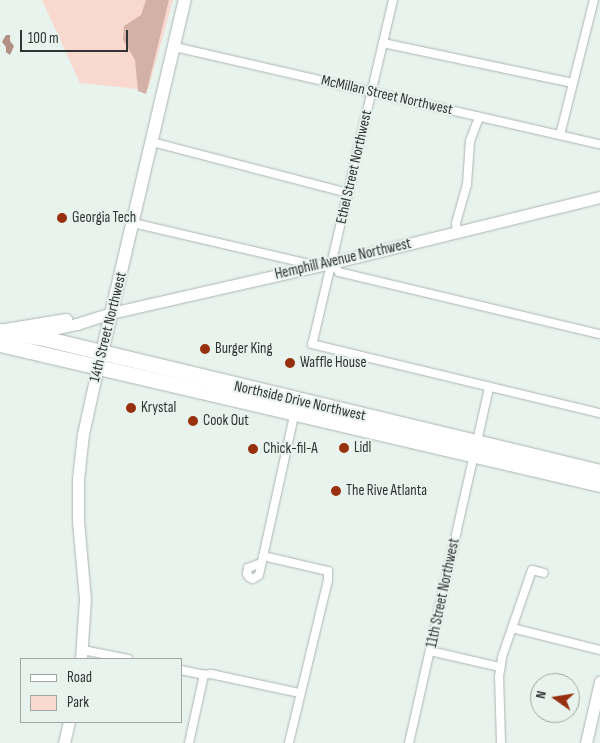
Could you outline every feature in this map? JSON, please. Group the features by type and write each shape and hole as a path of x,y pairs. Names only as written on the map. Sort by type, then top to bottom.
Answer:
{"highway":[{"name":"Northside Drive Northwest","path":"0,337 26,335 100,359 295,411 600,472"},
{"name":"Northside Drive Northwest","path":"0,337 366,416 600,484"},
{"path":"295,411 309,408 347,417 366,416"}],"main road":[{"name":"14th Street Northwest","path":"100,359 186,0"}],"street":[{"name":"Ethel Street Northwest","path":"393,0 312,344 490,387"},
{"path":"560,135 594,0"},
{"path":"383,44 573,83"},
{"name":"McMillan Street Northwest","path":"175,47 600,144"},
{"path":"458,231 456,223 467,184 470,141 479,117"},
{"path":"152,142 348,193"},
{"name":"Hemphill Avenue Northwest","path":"26,335 77,324 111,312 314,265 331,263 600,197"},
{"path":"133,224 314,265"},
{"path":"331,263 339,272 600,334"},
{"name":"Hemphill Avenue Northwest","path":"0,337 75,318 85,320"},
{"name":"14th Street Northwest","path":"82,654 85,599 78,521 78,479 83,434 100,359"},
{"path":"490,387 600,413"},
{"name":"11th Street Northwest","path":"409,743 490,387"},
{"path":"289,743 328,580 328,571 262,559 295,411"},
{"path":"501,743 500,667 532,570 544,573"},
{"path":"512,628 600,650"},
{"path":"430,651 500,667"},
{"path":"82,654 119,658"},
{"path":"182,670 204,675 211,674 300,694"},
{"path":"189,743 204,675"},
{"path":"586,743 600,682"},
{"path":"64,743 69,723"}],"green space":[{"path":"42,0 173,0 148,90 80,83"}],"shaded area":[{"path":"146,0 169,0 146,94 138,91 135,60 123,40 124,26 141,15"},
{"path":"6,35 10,35 10,41 14,46 10,55 6,52 6,47 2,42"}],"place":[{"name":"Georgia Tech","path":"62,218"},
{"name":"Burger King","path":"205,349"},
{"name":"Waffle House","path":"290,363"},
{"name":"Krystal","path":"131,408"},
{"name":"Cook Out","path":"193,421"},
{"name":"Lidl","path":"344,448"},
{"name":"Chick-fil-A","path":"253,449"},
{"name":"The Rive Atlanta","path":"336,491"}]}
